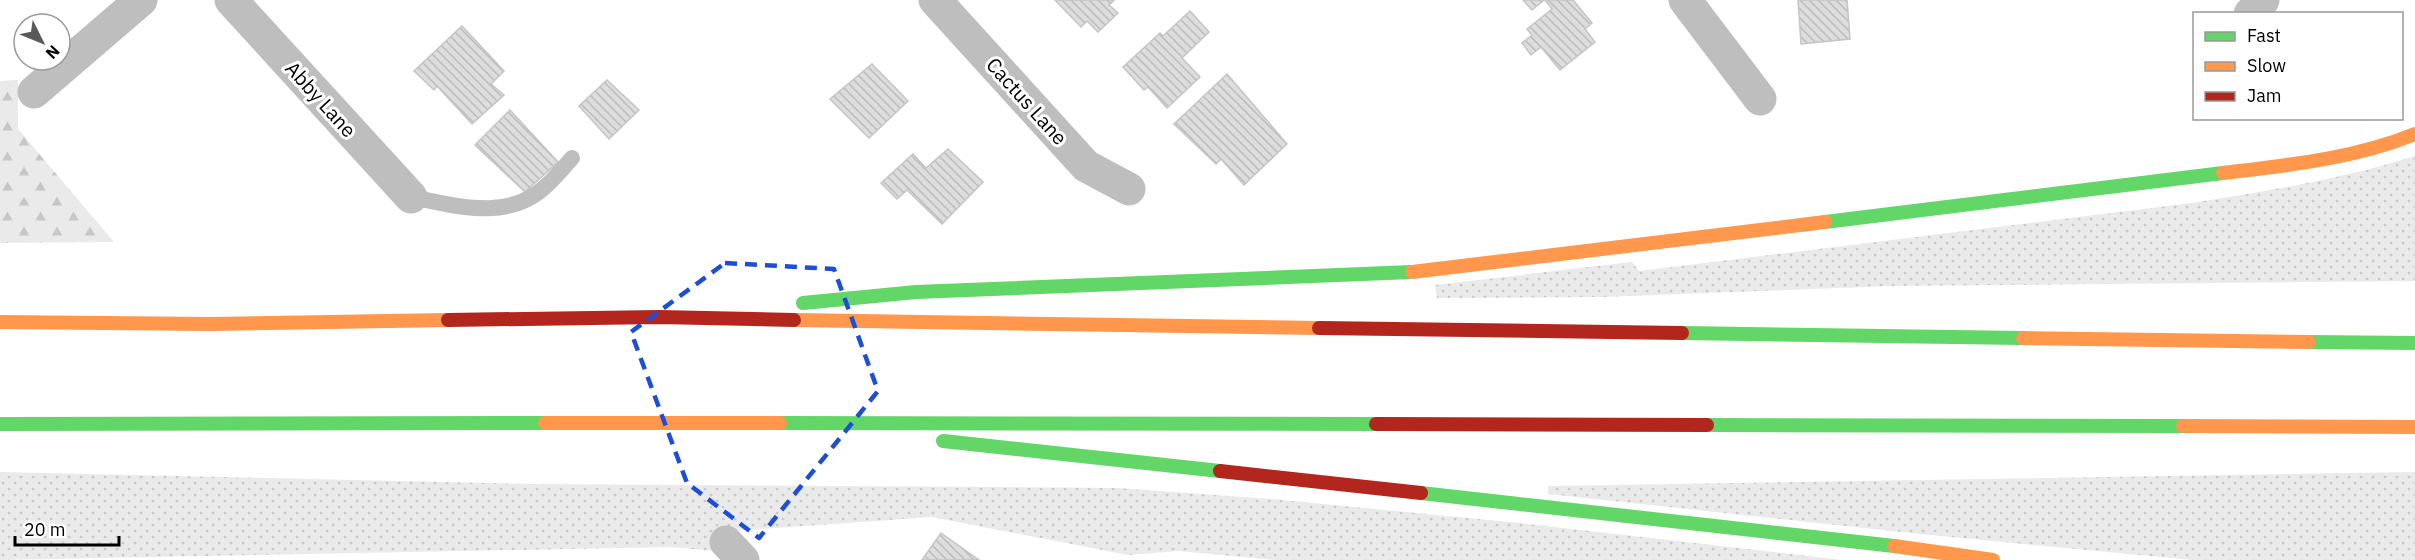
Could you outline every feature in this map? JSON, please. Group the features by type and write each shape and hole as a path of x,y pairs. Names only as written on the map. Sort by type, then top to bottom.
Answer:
{"highway":[{"path":"659,317 916,292 1429,271 2322,161 2378,149 2415,134"},
{"path":"0,322 211,324 659,317 927,323 2414,343"},
{"path":"0,424 772,423 2411,427"},
{"path":"772,423 1838,539 1993,560"}],"street":[{"path":"34,92 141,0"},
{"name":"Abby Lane","path":"231,0 411,197"},
{"name":"Cactus Lane","path":"935,0 1086,166 1129,189"},
{"path":"1685,0 1760,99"},
{"path":"2252,12 2263,0"}],"lane":[{"path":"411,197 479,210 517,205 546,186 572,158"}],"highlighted area":[{"path":"725,263 834,269 878,391 759,538 687,483 631,332"}],"green space":[{"path":"18,80 18,129 114,242 0,243 0,81"},
{"path":"2415,156 2415,281 1891,286 1603,297 1437,298 1435,285 1632,262 1639,271 2192,203 2332,178"},
{"path":"0,472 530,484 1117,488 1272,499 1520,523 1843,560 1275,560 1179,551 1128,555 932,517 732,531 714,551 670,547 0,560"},
{"path":"2415,472 2415,560 2192,560 1920,534 1548,494 1548,486"}],"building":[{"path":"1055,0 1114,0 1109,5 1118,13 1098,32 1087,21 1081,27"},
{"path":"1523,0 1544,0 1532,10"},
{"path":"1545,0 1573,0 1592,23 1585,29 1595,42 1560,70 1541,47 1531,55 1522,43 1532,35 1527,29 1552,9"},
{"path":"1798,0 1847,0 1850,39 1801,44"},
{"path":"1190,11 1209,32 1182,58 1200,77 1167,108 1148,87 1144,90 1123,67 1160,33 1163,36"},
{"path":"462,26 504,71 491,84 504,95 472,124 437,86 434,90 414,71"},
{"path":"872,64 908,101 869,138 830,99"},
{"path":"1227,74 1287,144 1244,185 1221,159 1216,164 1174,124"},
{"path":"607,80 639,110 609,139 579,106"},
{"path":"510,110 558,162 525,192 475,145"},
{"path":"948,149 983,182 942,224 907,190 897,199 881,183 913,154 926,168"},
{"path":"941,533 979,560 922,560"}],"traffic: fast":[{"path":"1825,222 2223,173"},
{"path":"803,303 916,292 1412,272"},
{"path":"1682,333 2023,338"},
{"path":"2309,342 2415,343"},
{"path":"0,424 545,423"},
{"path":"780,423 1376,424"},
{"path":"1707,425 2183,426"},
{"path":"943,441 1220,471"},
{"path":"1421,493 1894,546"}],"traffic: slow":[{"path":"2223,173 2296,164 2344,155 2392,143 2415,134"},
{"path":"1412,272 1825,222"},
{"path":"0,322 211,324 448,320"},
{"path":"794,320 1319,328"},
{"path":"2023,338 2309,342"},
{"path":"545,423 780,423"},
{"path":"2183,426 2415,427"},
{"path":"1894,546 1993,560"}],"traffic: jam":[{"path":"448,320 659,317 794,320"},
{"path":"1319,328 1682,333"},
{"path":"1376,424 1707,425"},
{"path":"1220,471 1421,493"}]}
